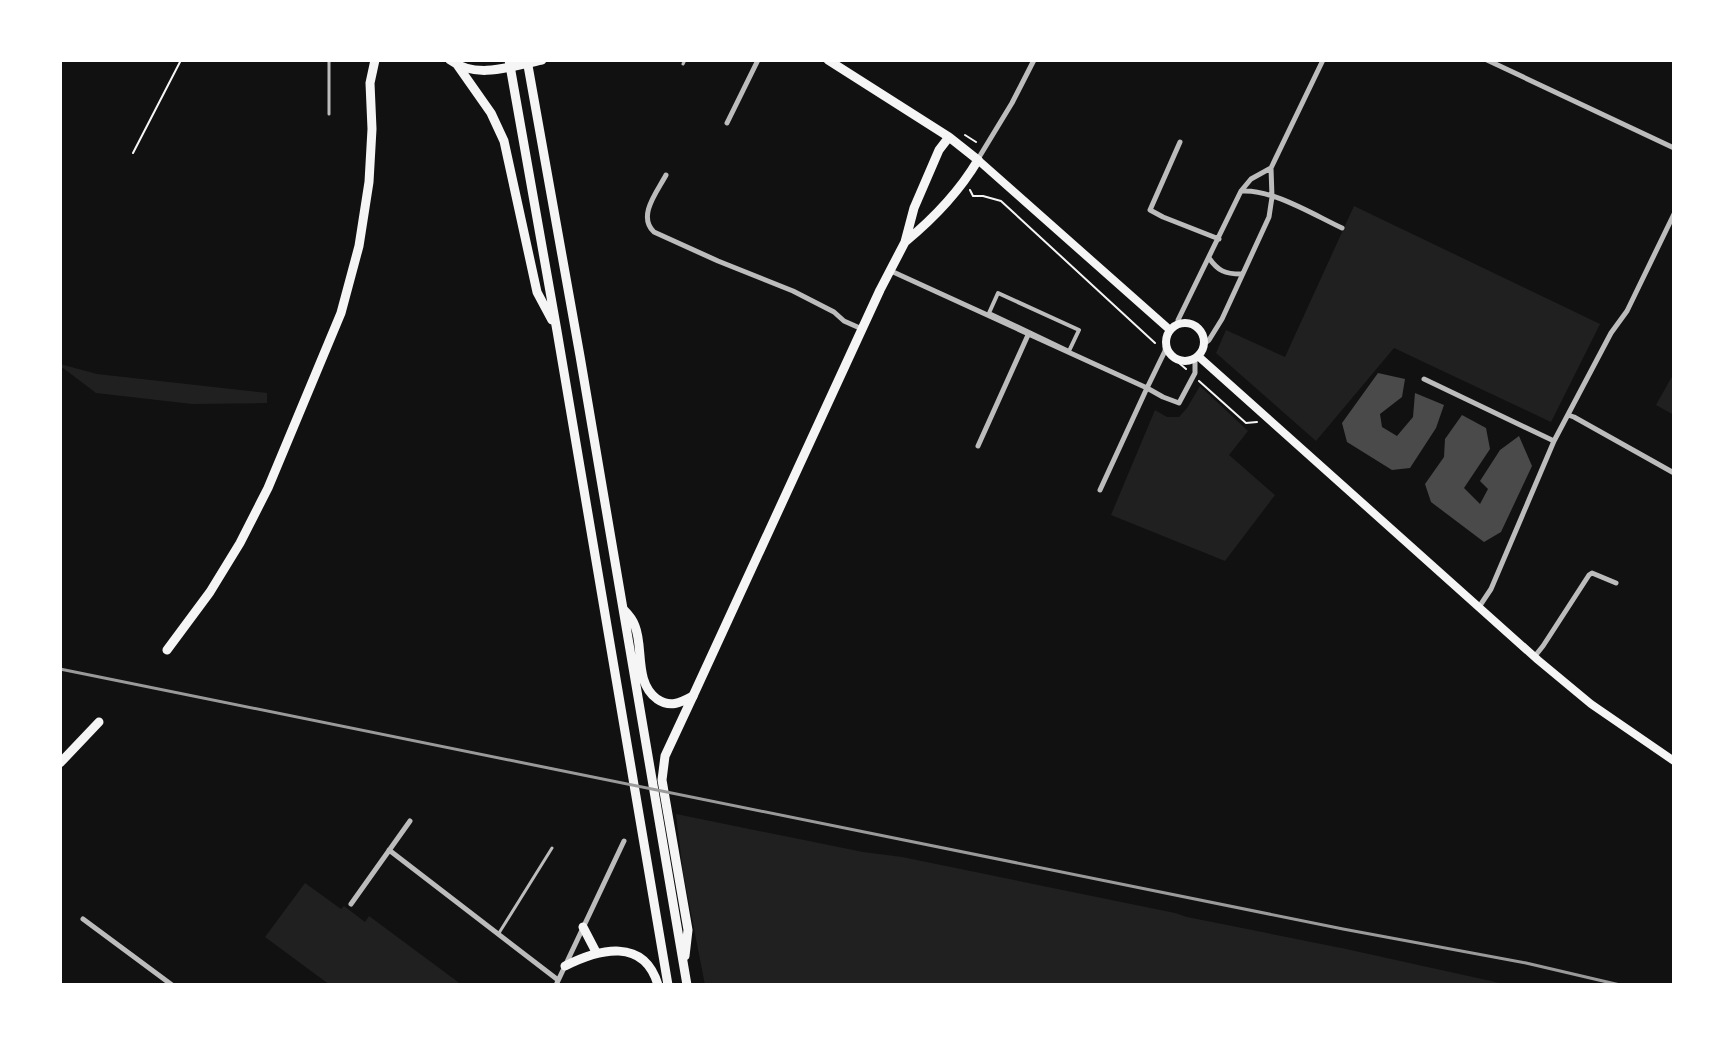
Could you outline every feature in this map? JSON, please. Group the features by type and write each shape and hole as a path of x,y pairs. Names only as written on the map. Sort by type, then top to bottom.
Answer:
{"main road":[{"path":"167,650 210,592 247,529 268,488 341,313 359,246 369,182 372,129 370,83 375,60"},
{"path":"509,60 668,985"},
{"path":"527,60 687,985"},
{"path":"454,63 470,70 492,70 542,60"},
{"path":"828,60 949,137 1174,327"},
{"path":"454,63 491,113 504,141 537,292 557,331"},
{"path":"684,969 688,930 662,780 665,756 905,242 914,208 939,150 949,137"},
{"path":"905,242 929,222 965,181 978,160"},
{"path":"1186,323 1199,330 1204,344 1196,357 1184,361 1175,358 1168,350 1166,340 1174,327 1186,323"},
{"path":"1196,357 1591,704 1674,761"},
{"path":"623,608 635,624 642,672 649,692 661,701 672,704 693,696"},
{"path":"60,763 99,722"},
{"path":"583,927 596,952"},
{"path":"565,966 596,952 628,952 653,970 658,985"}],"street":[{"path":"727,123 758,60"},
{"path":"978,160 1034,60"},
{"path":"1204,344 1212,337 1222,319 1269,217 1271,168 1323,60"},
{"path":"1487,60 1674,148"},
{"path":"1180,142 1150,210 1219,239"},
{"path":"1174,327 1241,191 1251,179 1271,168"},
{"path":"666,175 647,213 649,227 654,232 793,291 863,330"},
{"path":"1241,191 1257,191 1286,200 1342,228"},
{"path":"1479,608 1491,589 1554,441 1611,333 1627,311 1674,214"},
{"path":"1209,258 1224,273 1242,274"},
{"path":"890,271 1179,403 1195,373 1196,357"},
{"path":"998,293 1079,330 1069,351 989,313 998,293"},
{"path":"978,446 1028,335"},
{"path":"1100,490 1165,351 1166,340"},
{"path":"1424,379 1554,441"},
{"path":"1568,415 1674,473"},
{"path":"1536,655 1589,575 1592,573 1616,583"},
{"path":"351,904 410,821"},
{"path":"389,850 499,934 557,983 624,841"},
{"path":"83,919 172,985"}],"lane":[{"path":"319,60 327,60 329,114"},
{"path":"499,934 552,848"}],"path":[{"path":"133,153 181,60"}],"shaded area":[{"path":"1354,206 1600,324 1551,422 1394,348 1316,441 1216,353 1226,330 1285,357"},
{"path":"60,364 97,374 267,393 267,403 192,404 96,393 63,368 60,371"},
{"path":"1674,373 1674,415 1656,405"},
{"path":"1200,386 1248,431 1229,455 1275,495 1225,561 1111,515 1155,410 1167,417 1179,417"},
{"path":"676,814 1175,913 1509,985 705,985 683,872"},
{"path":"305,883 365,922 369,916 462,985 330,985 265,937"}],"building":[{"path":"1378,373 1405,379 1402,397 1380,414 1382,427 1397,436 1413,417 1415,393 1444,405 1436,428 1410,468 1392,470 1347,442 1342,423"},
{"path":"1462,415 1486,428 1490,449 1464,488 1480,504 1488,489 1480,481 1500,450 1519,436 1532,466 1501,532 1484,542 1431,502 1425,484 1444,457 1445,439"}],"railway":[{"path":"60,669 1343,929 1526,963 1620,985"}]}
